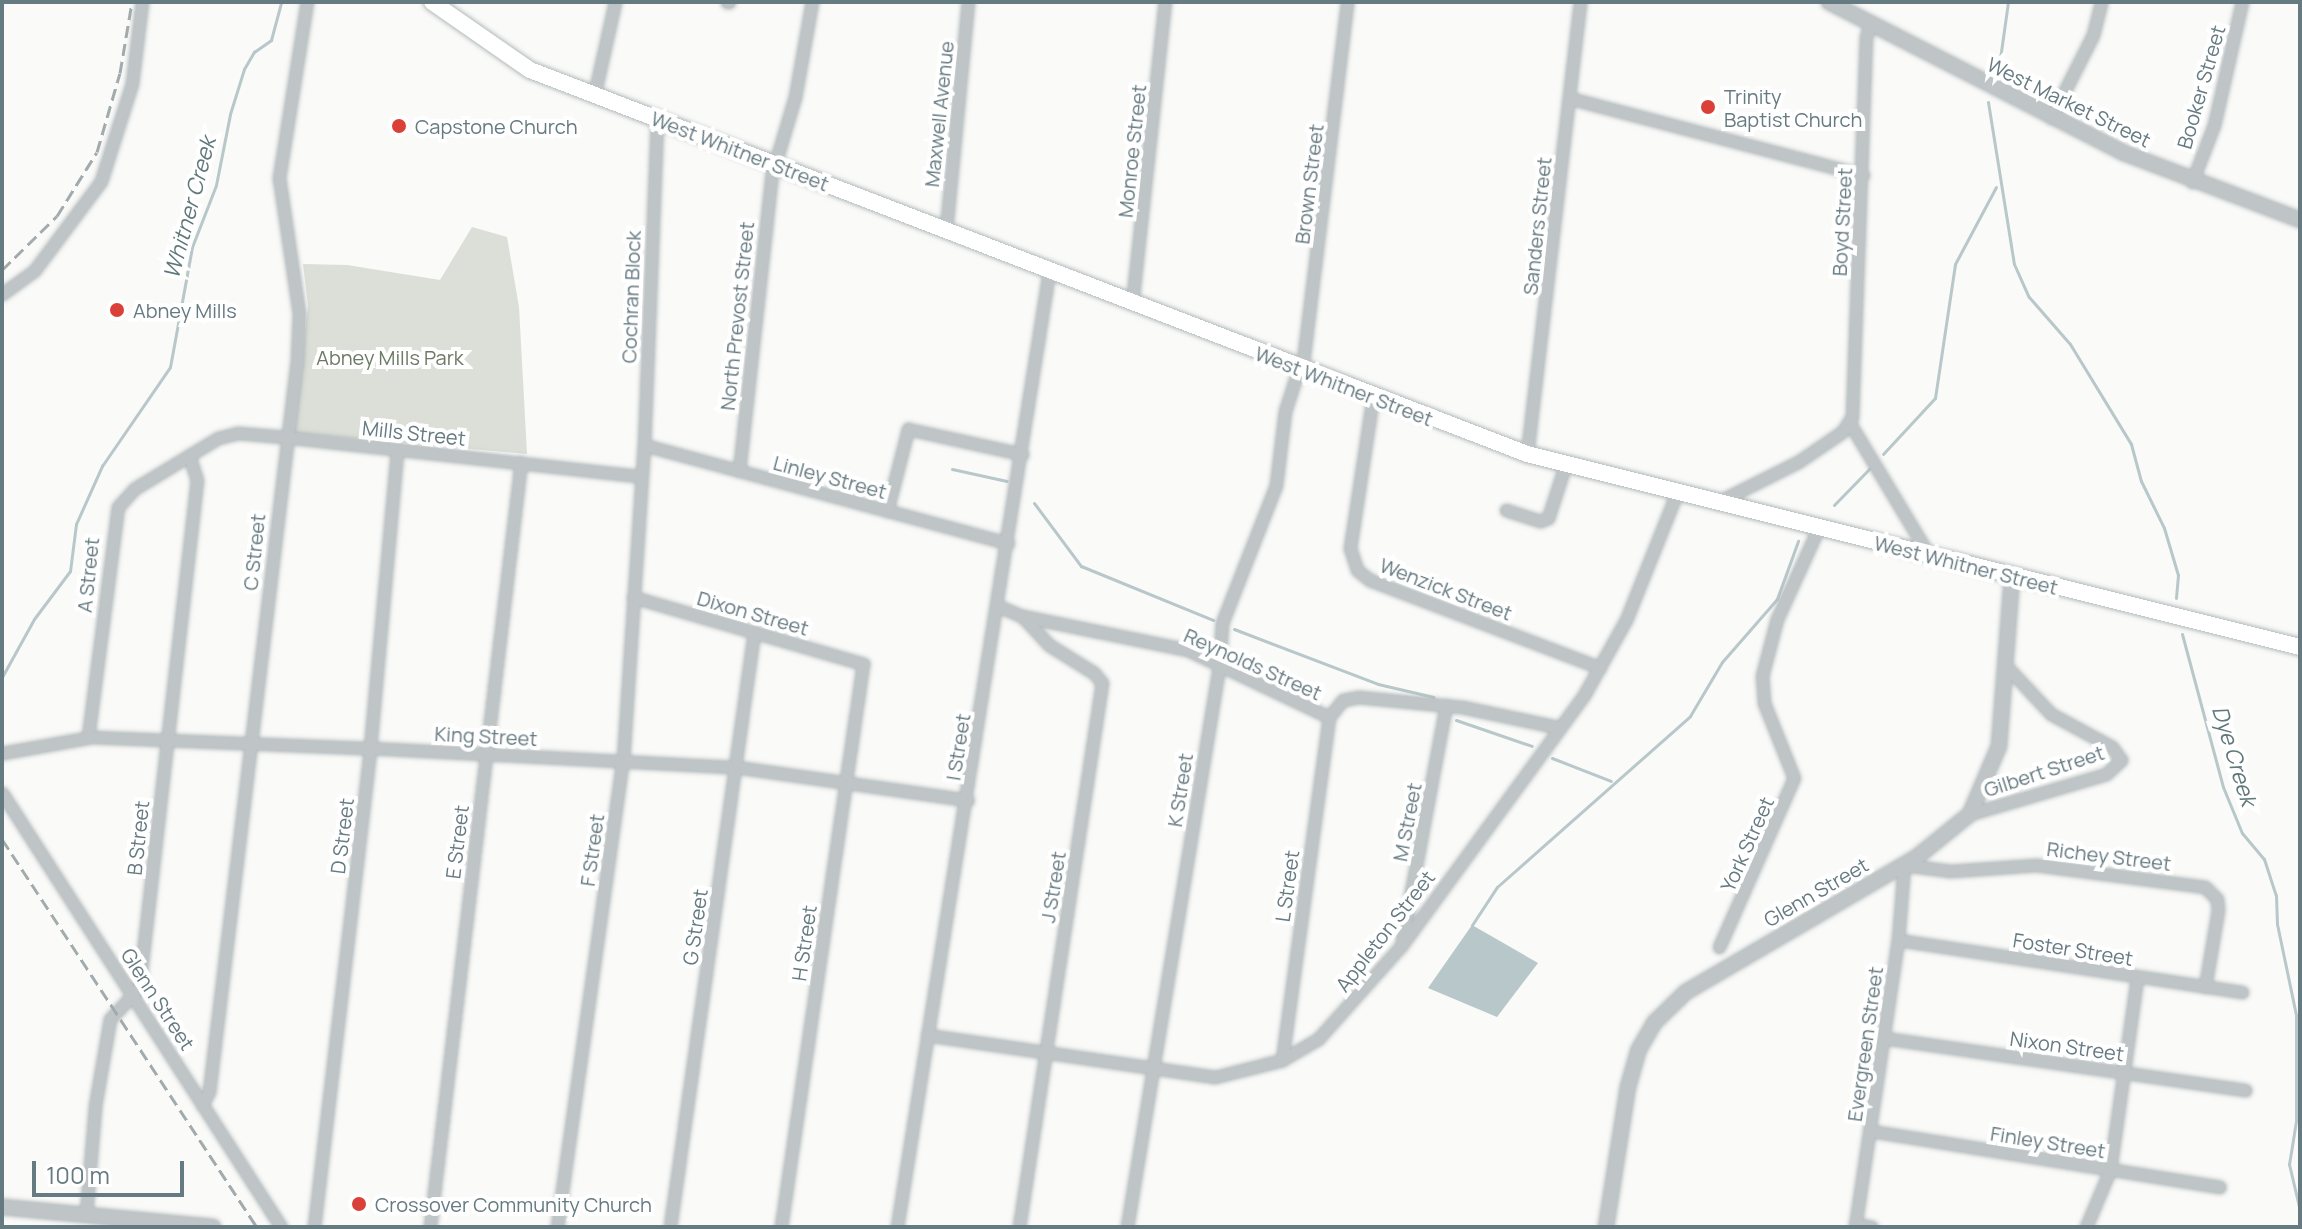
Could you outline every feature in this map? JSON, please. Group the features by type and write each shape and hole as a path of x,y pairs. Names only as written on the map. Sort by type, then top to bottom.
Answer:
{"main road":[{"name":"West Whitner Street","path":"432,2 530,70 1527,454 1714,505 2299,645"}],"street":[{"path":"2,294 34,271 101,181 132,83 142,2"},
{"name":"C Street","path":"202,1105 209,1092 299,313 279,178 307,2"},
{"path":"594,96 615,2"},
{"name":"North Prevost Street","path":"739,471 775,165 795,97 812,2"},
{"name":"Maxwell Avenue","path":"946,230 968,2"},
{"name":"Monroe Street","path":"1132,304 1165,2"},
{"name":"Brown Street","path":"1300,369 1347,2"},
{"name":"Sanders Street","path":"1527,454 1580,2"},
{"name":"West Market Street","path":"1829,2 2051,118 2192,182 2300,220"},
{"path":"2051,118 2093,35 2101,2"},
{"name":"Booker Street","path":"2192,182 2214,125 2242,2"},
{"name":"Boyd Street","path":"1849,422 1863,175 1866,36 1871,24"},
{"path":"1569,98 1863,175"},
{"name":"Cochran Block","path":"641,476 657,119"},
{"name":"I Street","path":"897,1227 968,800 1049,272"},
{"name":"K Street","path":"1127,1227 1219,667 1222,623 1276,485 1285,411 1300,369"},
{"name":"Wenzick Street","path":"1373,396 1350,548 1357,570 1370,580 1600,668"},
{"path":"1714,505 1798,462 1842,432 1849,422 1929,555"},
{"path":"887,511 908,429 1022,454"},
{"name":"Mills Street","path":"189,455 227,434 285,437 641,476"},
{"name":"Linley Street","path":"644,445 1008,543"},
{"name":"D Street","path":"314,1227 370,748 397,449"},
{"name":"A Street","path":"88,737 113,518 134,489 189,455"},
{"name":"B Street","path":"86,1214 95,1106 110,1019 133,998 139,988 197,480 189,455"},
{"name":"E Street","path":"430,1227 521,462"},
{"path":"1506,510 1540,521 1548,518 1565,466"},
{"name":"F Street","path":"557,1227 623,760 641,476"},
{"name":"Appleton Street","path":"927,1035 1215,1077 1282,1060 1334,1023 1401,946 1600,668 1664,535 1676,495"},
{"name":"York Street","path":"1719,947 1794,778 1764,703 1762,676 1777,619 1818,529"},
{"name":"Glenn Street","path":"1606,1227 1628,1087 1638,1051 1655,1022 1714,974 1904,865 1970,814 1999,746 2008,668 2012,576"},
{"name":"Dixon Street","path":"633,597 863,664"},
{"name":"J Street","path":"998,606 1022,616 1049,645 1102,683 1019,1227"},
{"name":"Reynolds Street","path":"1022,616 1188,650 1329,717 1343,700 1358,697 1446,705 1557,727"},
{"name":"G Street","path":"670,1227 754,632"},
{"name":"H Street","path":"781,1227 863,664"},
{"name":"Gilbert Street","path":"1970,814 2106,774 2121,760 2112,747 2051,714 2008,668"},
{"name":"M Street","path":"1401,946 1446,705"},
{"name":"L Street","path":"1282,1060 1329,717"},
{"name":"King Street","path":"2,753 88,737 623,760 736,767 968,800"},
{"name":"Glenn Street","path":"2,793 281,1227"},
{"name":"Evergreen Street","path":"1855,1226 1898,940 1904,865"},
{"name":"Richey Street","path":"1904,865 1951,871 2036,865 2205,887 2217,899 2218,910 2205,987"},
{"name":"Foster Street","path":"1898,940 2242,992"},
{"path":"2086,1227 2110,1170 2137,978"},
{"name":"Nixon Street","path":"1884,1038 2245,1090"},
{"name":"Finley Street","path":"1871,1131 2220,1187"},
{"path":"2,1207 86,1214 116,1222 213,1227"},
{"path":"1855,1226 1872,1227"}],"green space":[{"name":"Abney Mills Park","path":"472,227 507,237 519,307 527,454 293,433 308,306 303,264 347,265 440,280"}],"shaded area":[{"path":"1472,925 1538,963 1497,1017 1428,988"}],"waterway":[{"name":"Whitner Creek","path":"2,677 34,619 70,571 76,524 102,466 170,367 192,247 216,185 230,114 244,69 254,52 271,40 281,2"},
{"name":"Dye Creek","path":"1998,73 2008,2"},
{"name":"Dye Creek","path":"1988,102 2014,264 2029,297 2070,344 2131,444 2141,481 2164,528 2178,575 2176,598"},
{"path":"1883,454 1935,398 1955,264 1996,187"},
{"path":"1834,505 1870,468"},
{"path":"952,469 1007,481"},
{"path":"1034,503 1081,566 1213,620"},
{"path":"1472,925 1497,887 1690,716 1722,662 1777,599 1798,541"},
{"path":"1234,629 1378,684 1434,697"},
{"name":"Dye Creek","path":"2182,634 2223,787 2242,833 2264,859 2276,895 2277,924 2296,1015 2296,1121 2289,1164 2300,1211"},
{"path":"1456,720 1532,746"},
{"path":"1552,758 1611,781"}],"railway":[{"path":"2,270 57,216 97,152 120,73 132,2"},
{"path":"2,839 257,1227"}],"place":[{"name":"Trinity Baptist Church","path":"1708,107"},
{"name":"Capstone Church","path":"399,126"},
{"name":"Abney Mills","path":"117,310"},
{"name":"Crossover Community Church","path":"359,1204"}]}
